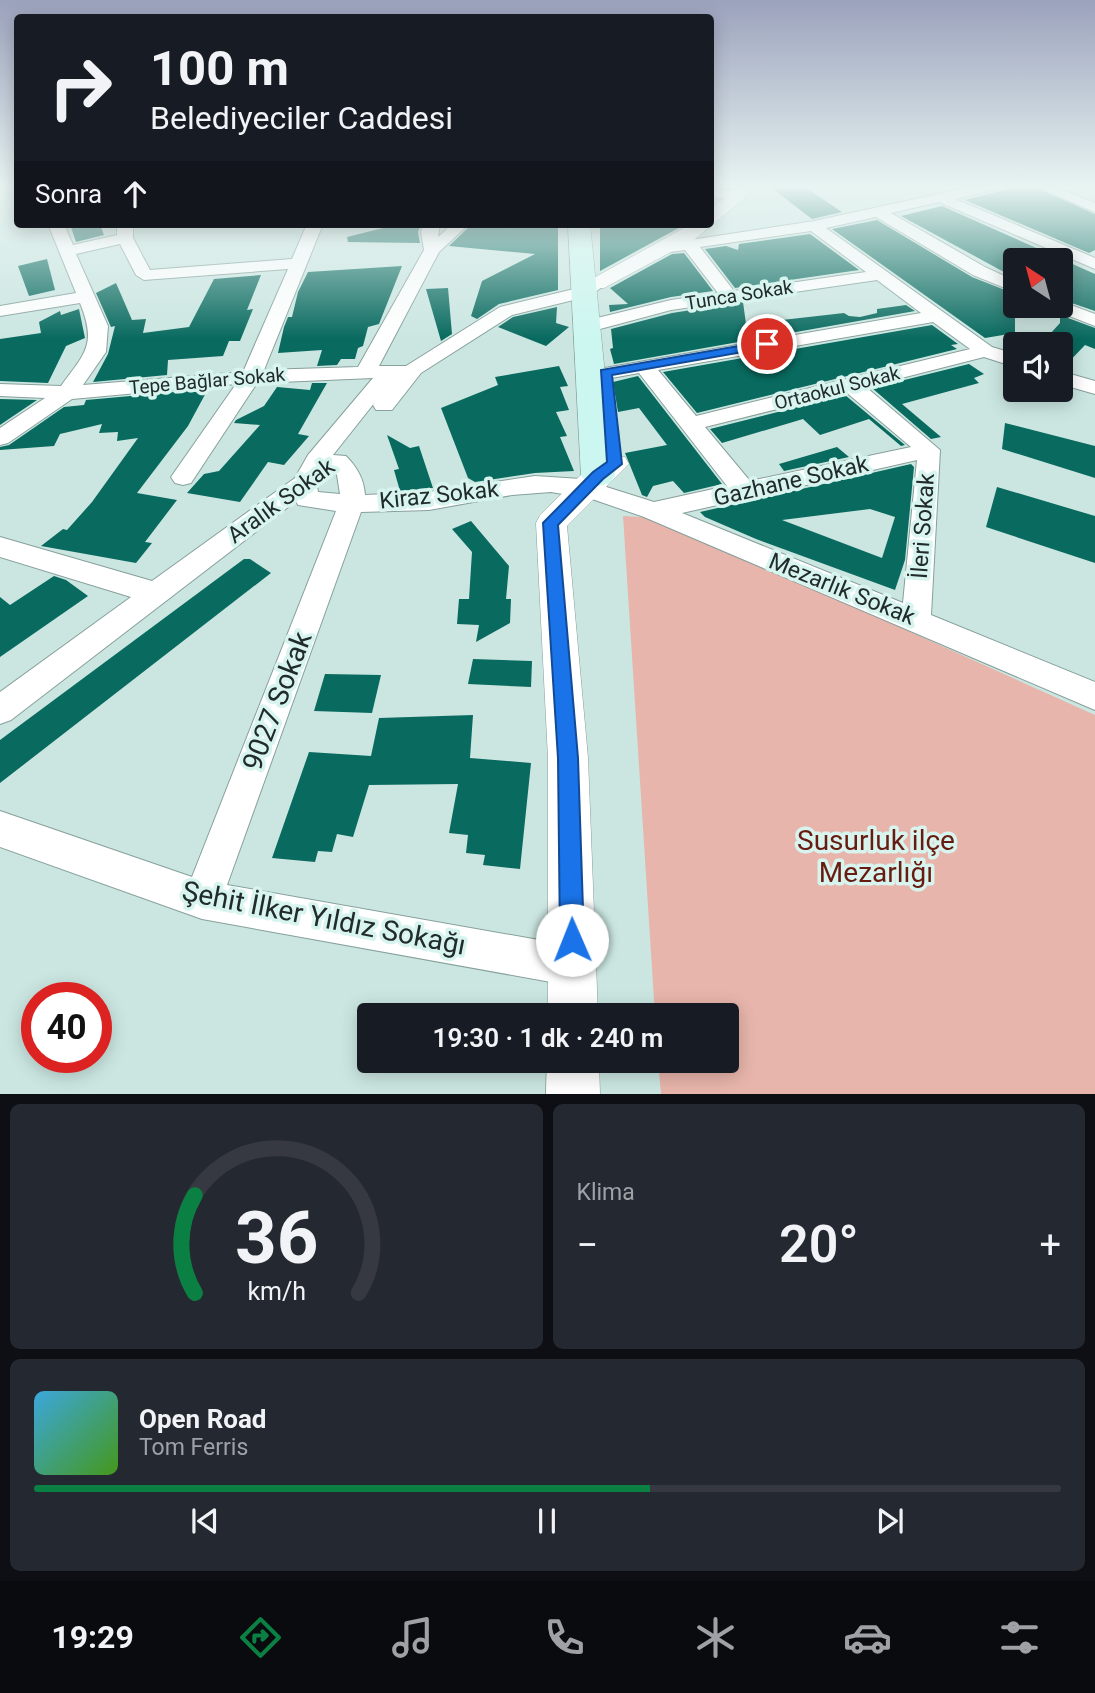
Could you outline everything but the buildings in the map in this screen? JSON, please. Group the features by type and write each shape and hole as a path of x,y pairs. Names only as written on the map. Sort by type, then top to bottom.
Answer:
{"main road":[{"path":"581,237 590,288 600,323 606,373 600,476"},
{"path":"590,237 590,288 600,476"}],"street":[{"path":"0,438 67,393 96,352 99,326 61,237"},
{"path":"67,251 107,237"},
{"path":"128,237 144,275 299,263"},
{"path":"183,477 251,377 310,237"},
{"path":"430,237 432,250"},
{"path":"366,371 432,250 446,237"},
{"path":"590,288 681,237"},
{"path":"663,248 737,237"},
{"path":"829,237 933,316 985,351 1003,357"},
{"path":"921,237 979,271 1003,282"},
{"path":"1033,237 1095,264"},
{"path":"689,244 728,295"},
{"name":"Tunca Sokak","path":"600,323 671,305 728,295 879,275"},
{"name":"Aralık Sokak","path":"0,710 304,483 338,461 414,369 506,311 590,288"},
{"path":"0,327 6,310 86,297"},
{"path":"1073,311 1095,320"},
{"path":"606,373 933,316"},
{"name":"Ortaokul Sokak","path":"689,424 985,351"},
{"path":"645,367 745,492"},
{"name":"Tepe Bağlar Sokak","path":"0,390 67,393 251,377 414,369"},
{"path":"304,483 316,460 389,372"},
{"path":"1073,381 1095,388"},
{"name":"İleri Sokak","path":"851,385 929,450 916,620"},
{"name":"Gazhane Sokak","path":"653,511 929,450"},
{"path":"338,461 347,471 354,487 352,503"},
{"path":"573,1003 568,758 551,523 600,476"},
{"name":"Kiraz Sokak","path":"304,483 307,499 352,503 440,499 600,476"},
{"name":"Mezarlık Sokak","path":"600,476 653,511 1095,696"},
{"name":"9027 Sokak","path":"202,900 352,503"},
{"path":"0,547 155,593"},
{"path":"0,570 26,555"},
{"name":"Şehit İlker Yıldız Sokağı","path":"0,829 202,900 573,965"},
{"path":"573,1073 573,1094"}],"green space":[{"name":"Susurluk ilçe Mezarlığı","path":"623,516 657,518 1095,715 1095,1094 661,1094 659,1073 739,1073 739,1003 654,1003"}],"route":[{"path":"572,940 568,758 551,523 598,475 615,464 606,373 767,344"}]}
